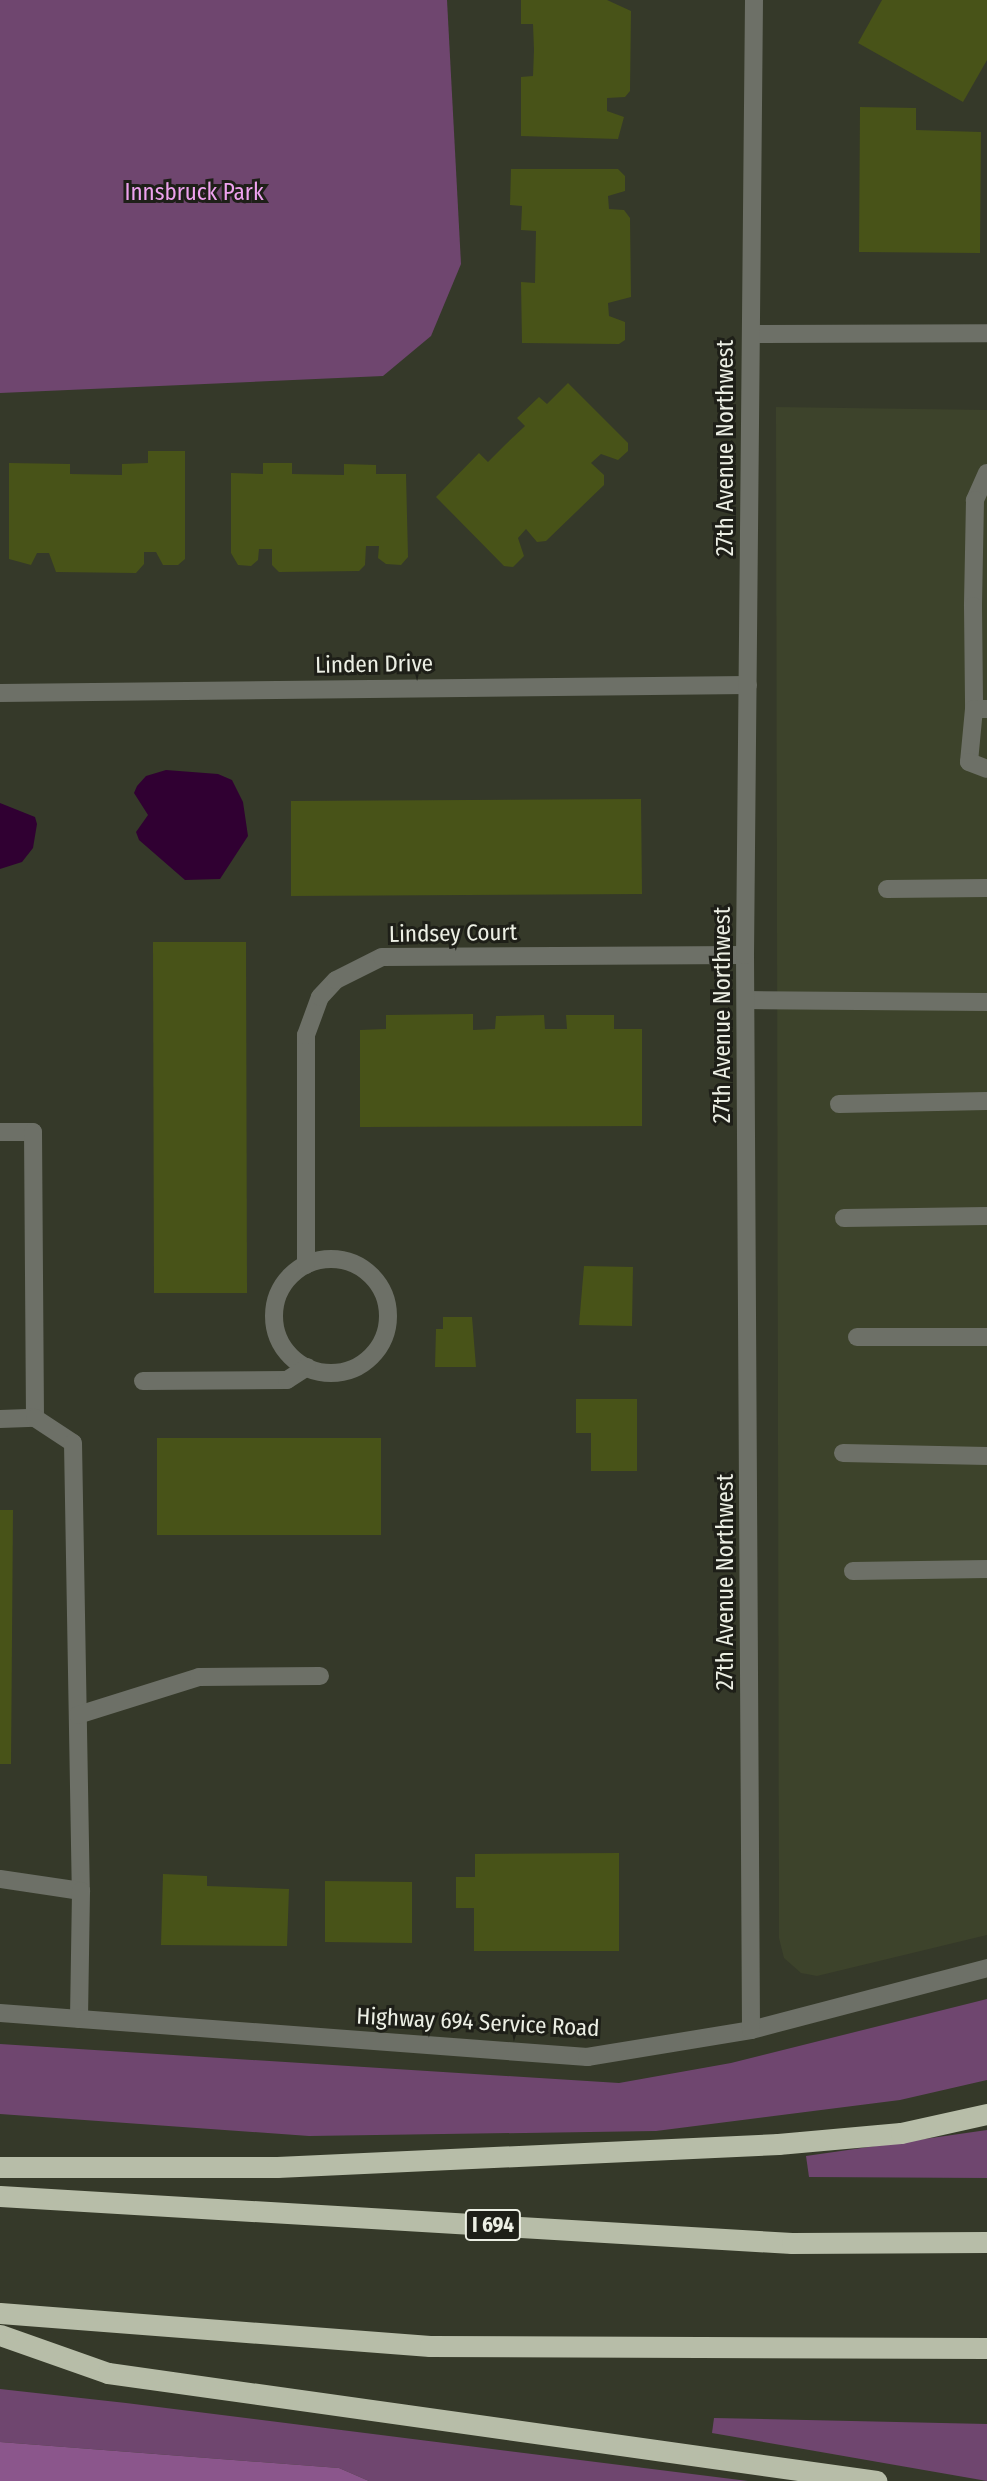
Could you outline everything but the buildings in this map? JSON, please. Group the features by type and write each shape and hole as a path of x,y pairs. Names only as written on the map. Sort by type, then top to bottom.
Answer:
{"highway":[{"path":"0,2167 277,2167 778,2144 901,2133 987,2114"},
{"name":"I 694","path":"0,2196 792,2243 987,2242"},
{"path":"0,2313 430,2346 987,2348"},
{"path":"0,2335 108,2373 876,2481"}],"street":[{"name":"27th Avenue Northwest","path":"751,2030 745,955 754,0"},
{"path":"751,334 987,333"},
{"path":"987,473 975,500 980,586 981,709 970,762 987,769"},
{"name":"Linden Drive","path":"0,693 748,685"},
{"path":"887,889 987,888"},
{"name":"Lindsey Court","path":"306,1265 306,1035 320,997 335,980 382,957 745,955"},
{"path":"746,1000 987,1002"},
{"path":"839,1104 987,1101"},
{"path":"0,1132 33,1132 35,1418"},
{"path":"844,1218 987,1216"},
{"path":"324,1259 362,1267 385,1297 388,1317 376,1352 361,1365 343,1371 307,1367 281,1343 275,1317 280,1291 306,1265 324,1259"},
{"path":"857,1337 987,1337"},
{"path":"143,1381 287,1380 307,1367"},
{"path":"0,1419 35,1418 73,1443 81,1891 79,2019"},
{"path":"843,1453 987,1456"},
{"path":"853,1571 987,1569"},
{"path":"78,1715 199,1677 320,1676"},
{"path":"0,1879 81,1891"},
{"name":"Highway 694 Service Road","path":"0,2013 587,2057 751,2030 987,1968"}],"shaded area":[{"path":"776,407 987,410 987,1935 817,1976 801,1973 784,1958 779,1938"},
{"path":"166,770 218,774 232,780 243,802 248,836 220,879 185,880 139,840 136,832 148,815 134,793 146,776"},
{"path":"0,803 35,817 37,824 33,848 22,862 0,869"},
{"path":"0,2442 339,2468 369,2481 0,2481"}],"green space":[{"name":"Innsbruck Park","path":"0,0 447,0 461,264 431,336 383,376 0,393"},
{"path":"987,1999 987,2080 900,2100 656,2131 309,2136 0,2114 0,2044 619,2083 731,2063"},
{"path":"987,2130 987,2178 809,2177 806,2156"},
{"path":"0,2389 748,2481 369,2481 339,2468 0,2442"},
{"path":"714,2418 987,2424 987,2481 712,2433"}]}
